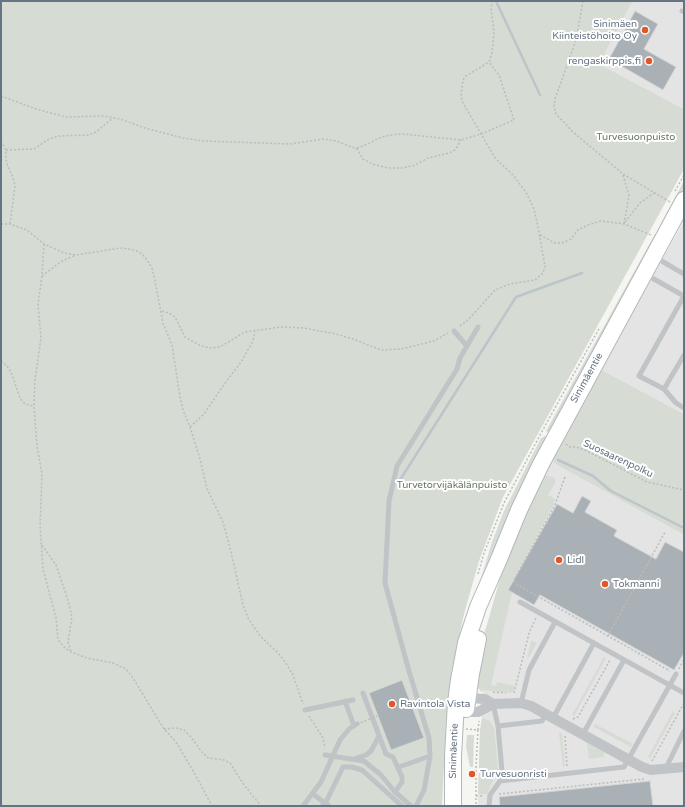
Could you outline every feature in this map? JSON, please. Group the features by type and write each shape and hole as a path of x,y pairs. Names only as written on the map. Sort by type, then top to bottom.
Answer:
{"main road":[{"name":"Sinimäentie","path":"462,806 462,774 468,703 466,643 478,607 519,510 541,464 662,242 677,201"},
{"name":"Sinimäentie","path":"453,806 453,756 468,703"}],"street":[{"path":"468,703 484,699 493,704"},
{"path":"468,703 478,712 493,704 522,703 531,706 642,767 651,770 684,767"}],"lane":[{"path":"654,257 684,274"},
{"path":"644,274 684,296 639,376 664,389 676,403 684,408"},
{"path":"416,806 424,790 430,756 429,738 409,671 386,583 388,500 397,466 457,369 460,358 478,327"},
{"path":"454,331 467,346"},
{"path":"664,389 684,355"},
{"path":"520,602 684,694"},
{"path":"522,703 529,670 555,622"},
{"path":"498,726 542,721 549,716 594,643"},
{"path":"583,734 624,660"},
{"path":"500,781 624,767 676,674"},
{"path":"363,693 386,754 393,757 402,777 402,782 396,792"},
{"path":"305,710 353,700"},
{"path":"303,806 313,794 320,782 340,740 349,729 356,725 345,701"},
{"path":"489,806 490,795 500,781 502,772 498,726 493,704"},
{"path":"666,768 684,732"},
{"path":"353,759 366,755 371,751 379,736"},
{"path":"325,755 364,761 382,775 396,792 412,806"},
{"path":"399,767 430,756"},
{"path":"313,794 325,805 343,767 352,767 362,770 402,806"}],"path":[{"path":"162,311 169,313 175,318 185,337 201,346 210,348 220,347 245,332 281,327 304,328 353,339 381,350 401,350 434,341 454,331 469,319 495,290 510,284 535,280 543,273 545,266 534,209 527,194 514,176 495,158 463,103 461,96 463,80 466,76 488,62 492,53 494,32 491,9 492,1"},
{"path":"583,1 576,40 555,99 554,106 556,114 572,132 623,174 654,193 677,201"},
{"path":"357,149 390,134 461,140 481,134 514,120 499,75 488,62"},
{"path":"1,96 36,109 66,117 103,116 183,138 204,141 290,144 324,139 336,141 357,149 362,159 372,164 388,168 403,168 415,165 428,158 449,153 455,150 461,140"},
{"path":"6,150 34,149 49,139 58,136 89,135 96,132 113,118"},
{"path":"1,141 6,150 6,160 15,186 10,224"},
{"path":"623,174 629,196 624,224"},
{"path":"624,224 640,203 654,193"},
{"path":"540,235 555,243 562,243 571,238 578,230 601,221 624,224 662,242"},
{"path":"1,224 10,224 27,230 44,244 64,253 76,255"},
{"path":"44,244 38,304 41,338 35,380 34,406 42,474 40,526 43,569 56,618 58,640 71,652 88,658 113,663 126,669 164,729 176,742 212,806"},
{"path":"42,276 62,261 76,255 120,248 135,250 142,254 152,268 162,311 163,323 175,356 183,410 190,426 200,458 207,489 223,522 233,558 243,605 248,618 260,636 286,662 293,675 305,710 323,738 325,755"},
{"path":"190,426 204,414 241,362 253,341 255,331"},
{"path":"1,361 11,372 20,398 25,404 34,406"},
{"path":"541,432 546,424"},
{"name":"Suosaarenpolku","path":"570,447 576,447 587,451 647,482 684,490"},
{"path":"565,477 555,505 514,580 516,584 676,674 684,659"},
{"path":"608,636 665,532"},
{"path":"42,543 56,565 67,597 72,617 68,642 71,652"},
{"path":"514,694 529,633 538,612"},
{"path":"568,774 564,734 573,719 578,718 610,660 610,652 616,640"},
{"path":"468,703 485,691 507,694"},
{"path":"497,794 652,778 651,762 684,703"},
{"path":"356,725 378,716"},
{"path":"164,729 176,728 184,730 208,758 224,760 230,763 244,785 261,806"},
{"path":"465,729 478,730 476,806"},
{"path":"476,796 485,796"}],"shaded area":[{"path":"637,1 684,1 684,109 599,64 631,4"},
{"path":"684,221 684,414 600,369"},
{"path":"553,458 557,465 684,535 684,806 478,806 480,731 482,718 480,705 485,695 477,687 484,633 541,478"}],"green space":[{"path":"1,1 637,1 631,4 599,64 684,109 684,169 503,497 479,561 464,614 452,669 446,720 442,806 1,806"},
{"path":"684,181 684,194 661,230 658,229"},
{"path":"655,234 658,235 549,433 546,431"},
{"path":"600,369 684,414 684,535 557,465 553,461 559,445"},
{"path":"545,436 547,437 470,615 492,542 504,511 541,438"},
{"path":"544,476 549,476 555,480 555,483 548,495 555,499 554,504 508,590 512,592 491,685 496,686 497,682 515,686 514,691 511,693 482,690 481,692 475,681 479,653 503,568 516,534"},
{"path":"531,640 537,643 527,660"},
{"path":"604,657 606,658 574,716 572,715"},
{"path":"673,711 675,713 650,758 648,757"},
{"path":"482,718 490,721 494,728 498,769 487,794 478,794 480,731"},
{"path":"595,724 633,744 631,747 594,727"},
{"path":"559,733 562,733 565,766 563,767"},
{"path":"467,735 474,735 473,767 470,767 466,747"},
{"path":"587,743 604,752 604,757 589,759"}],"building":[{"path":"635,11 658,24 644,49 676,67 663,90 609,59"},
{"path":"582,496 591,501 585,512 617,530 614,536 656,559 665,542 684,552 684,653 674,670 540,595 534,605 508,590 557,504 573,513"},
{"name":"Ravintola Vista","path":"402,680 424,738 391,750 369,693"},
{"path":"650,781 653,806 500,806 499,797"}],"waterway":[{"path":"496,1 540,95"},
{"path":"400,480 516,297 582,273"},
{"path":"558,460 593,476 611,491 684,528"}],"place":[{"name":"Sinimäen Kiinteistöhoito Oy","path":"645,30"},
{"name":"rengaskirppis.fi","path":"649,61"},
{"name":"Lidl","path":"559,560"},
{"name":"Tokmanni","path":"605,584"},
{"name":"Ravintola Vista","path":"392,704"},
{"name":"Turvesuonristi","path":"472,774"}],"park label":[{"name":"Turvesuonpuisto","path":"636,137"},
{"name":"Turvetorvijäkälänpuisto","path":"452,485"}]}
